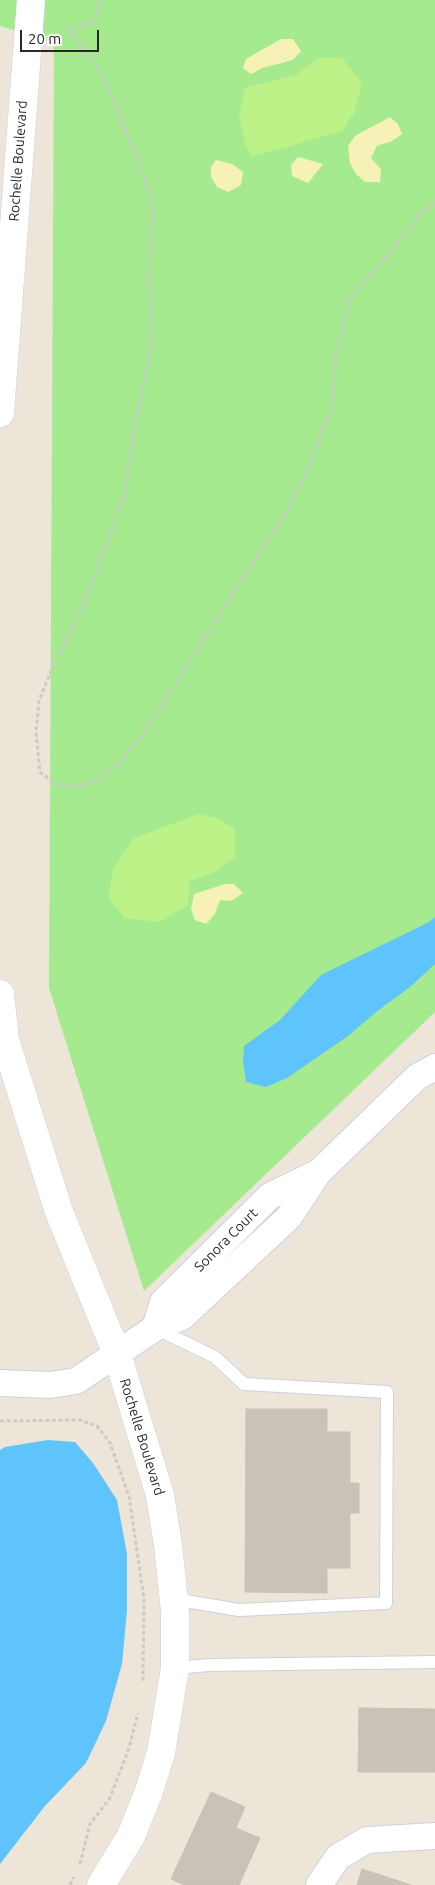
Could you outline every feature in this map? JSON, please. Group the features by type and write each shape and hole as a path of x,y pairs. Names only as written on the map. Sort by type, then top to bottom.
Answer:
{"main road":[{"name":"Rochelle Boulevard","path":"0,412 31,0"},
{"name":"Rochelle Boulevard","path":"0,994 3,1040 59,1212 117,1354 160,1495 174,1599 175,1668 161,1753 132,1836 101,1885"}],"street":[{"name":"Sonora Court","path":"0,1383 50,1385 76,1381 156,1328 182,1317 282,1224 318,1173 417,1077 435,1067"},
{"path":"319,1885 338,1857 367,1840 435,1836"}],"lane":[{"path":"156,1328 215,1357 244,1384 387,1392 386,1603 239,1610 174,1599"},
{"path":"175,1668 209,1665 435,1662"}],"path":[{"path":"100,0 94,21 69,29 106,80 146,182 153,208 149,274 152,298 150,355 138,410 125,493 84,601 55,661 39,701 36,733 40,772 56,784 84,785 101,779 136,744 159,710 287,510 306,473 332,406 336,352 350,299 422,213 435,201"},
{"path":"0,1420 80,1420 97,1426 110,1443 129,1496 143,1589 145,1663 143,1683"},
{"path":"70,1885 80,1864 90,1824 110,1798 128,1748 138,1712"}],"green space":[{"path":"0,0 435,0 435,1012 144,1291 49,988 54,43 0,26"},
{"path":"318,58 342,58 362,84 354,113 342,131 251,157 245,143 239,115 245,88 297,74"},
{"path":"199,814 217,818 235,829 235,857 214,873 190,881 188,905 160,922 124,918 108,897 114,867 134,838"}],"sand":[{"path":"281,39 293,39 301,51 293,60 262,68 251,74 243,68 246,59"},
{"path":"390,117 398,124 402,134 392,141 377,146 371,158 381,169 380,182 365,182 356,174 350,163 348,146 355,136"},
{"path":"298,157 323,164 308,183 292,176 291,165"},
{"path":"216,160 232,164 243,172 241,185 228,192 217,187 211,177 211,167"},
{"path":"225,884 234,884 243,893 231,901 220,900 215,914 206,924 195,920 191,909 194,894"}],"water":[{"path":"435,917 435,964 410,987 348,1036 287,1078 266,1087 246,1082 243,1061 244,1046 280,1020 321,975 429,922"},
{"path":"48,1440 75,1442 93,1463 117,1500 127,1554 127,1611 122,1664 106,1721 86,1763 45,1806 0,1864 0,1450 5,1447"}],"building":[{"path":"246,1409 327,1409 327,1432 350,1432 350,1483 359,1483 359,1513 350,1513 350,1568 327,1568 327,1593 245,1592"},
{"path":"359,1708 435,1709 435,1772 358,1772"},
{"path":"211,1792 245,1807 236,1828 260,1838 239,1885 184,1885 171,1879"},
{"path":"362,1869 411,1885 357,1885"}]}
